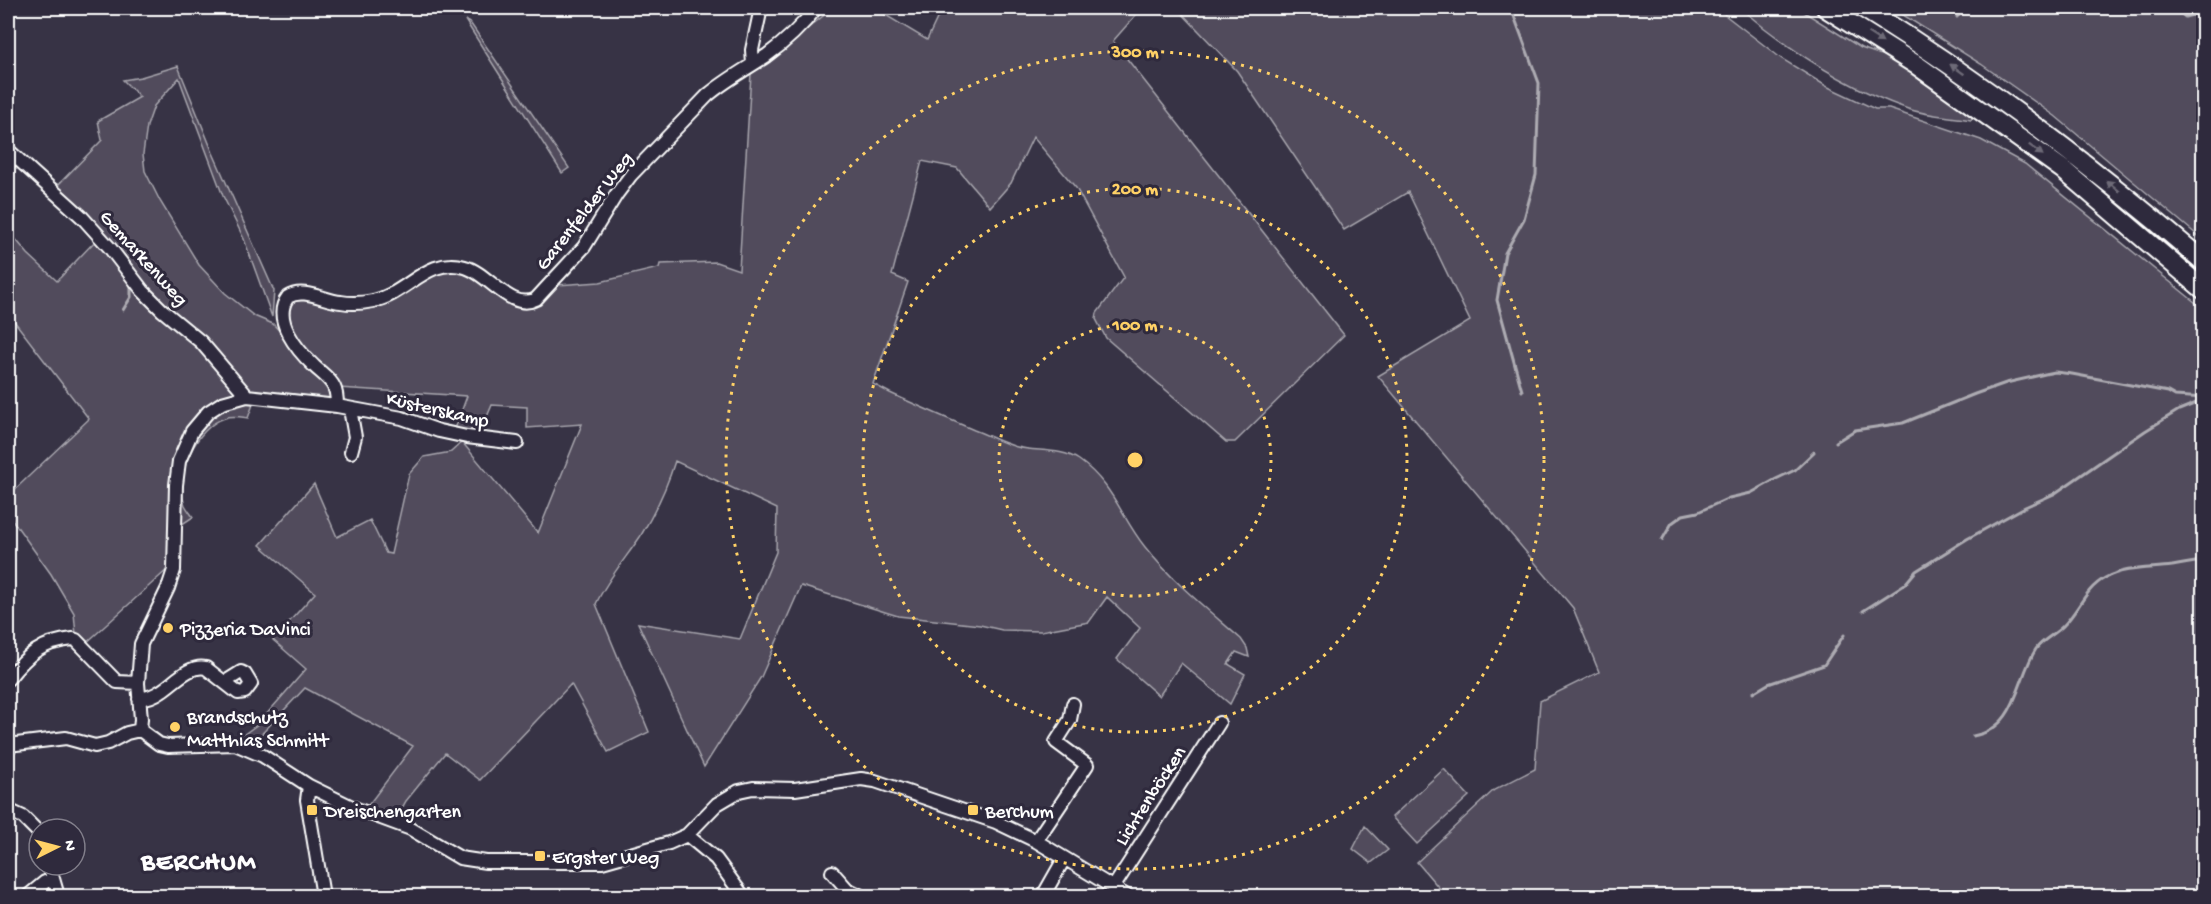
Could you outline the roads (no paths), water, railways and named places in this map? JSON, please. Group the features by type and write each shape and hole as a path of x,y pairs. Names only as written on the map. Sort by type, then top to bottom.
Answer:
{"highway":[{"path":"1826,8 1918,66 2062,169 2204,290"},
{"path":"1863,8 1920,43 2037,126 2097,172 2204,262"}],"street":[{"path":"753,63 752,50 761,8"},
{"name":"Garenfelder Weg","path":"337,406 333,385 302,353 285,326 282,312 288,297 302,293 339,302 376,300 397,292 439,265 448,264 470,268 514,299 521,302 532,301 552,283 584,247 616,195 632,175 708,95 721,84 767,55 807,20 816,8"},
{"name":"Gemarkenweg","path":"8,150 82,217 110,248 143,291 201,342 247,396"},
{"path":"140,730 138,682 141,644 168,588 174,570 176,485 179,461 186,441 208,412 222,403 247,396 337,406"},
{"name":"Küsterskamp","path":"337,406 402,418 439,431 467,437 517,443"},
{"path":"350,409 355,437 351,453"},
{"path":"8,679 33,651 73,639 117,682 138,682"},
{"path":"139,699 160,693 190,669 199,666 206,668 225,682"},
{"path":"1036,841 1087,765 1056,742 1070,720 1073,704"},
{"name":"Lichtenböcken","path":"1113,888 1219,723"},
{"path":"8,745 66,738 95,746 140,730 159,744 168,746 235,744 263,756 309,786 354,808 411,829 460,858 486,862 602,862 669,843 687,834 717,804 739,790 795,789 861,779 884,783 996,822 1036,841 1127,897"},
{"path":"309,786 307,800 323,897"},
{"path":"8,810 27,821"},
{"path":"687,834 716,859 743,897"},
{"path":"1043,897 1064,859"},
{"path":"832,872 847,889 861,897"},
{"path":"27,897 45,882 53,879 58,897"}],"waterway":[{"path":"1511,8 1539,83 1536,175 1524,219 1505,253 1497,300 1522,391"},
{"path":"1957,17 1966,8"},
{"path":"2012,8 2026,12 2058,12 2064,8"},
{"path":"2175,8 2185,17 2204,12"},
{"path":"123,310 131,297 131,285"},
{"path":"1836,442 1855,430 1903,423 2006,383 2055,372 2168,392 2175,396 2204,398"},
{"path":"1863,611 1905,584 1916,571 1967,539 2054,494 2145,431 2179,410 2204,400"},
{"path":"1662,540 1672,523 1683,515 1698,512 1729,498 1751,493 1795,470 1814,452"},
{"path":"1973,736 1988,731 1999,723 2014,701 2036,649 2064,625 2098,583 2113,574 2129,570 2204,561"},
{"path":"1753,693 1768,684 1824,665 1844,635"}],"place":[{"name":"Pizzeria DaVinci","path":"168,628"},
{"name":"Brandschutz Matthias Schmitt","path":"175,727"},
{"name":"Dreischengarten","path":"312,810"},
{"name":"Berchum","path":"973,810"},
{"name":"Ergster Weg","path":"540,856"}],"district":[{"name":"BERCHUM","path":"199,860"}]}
